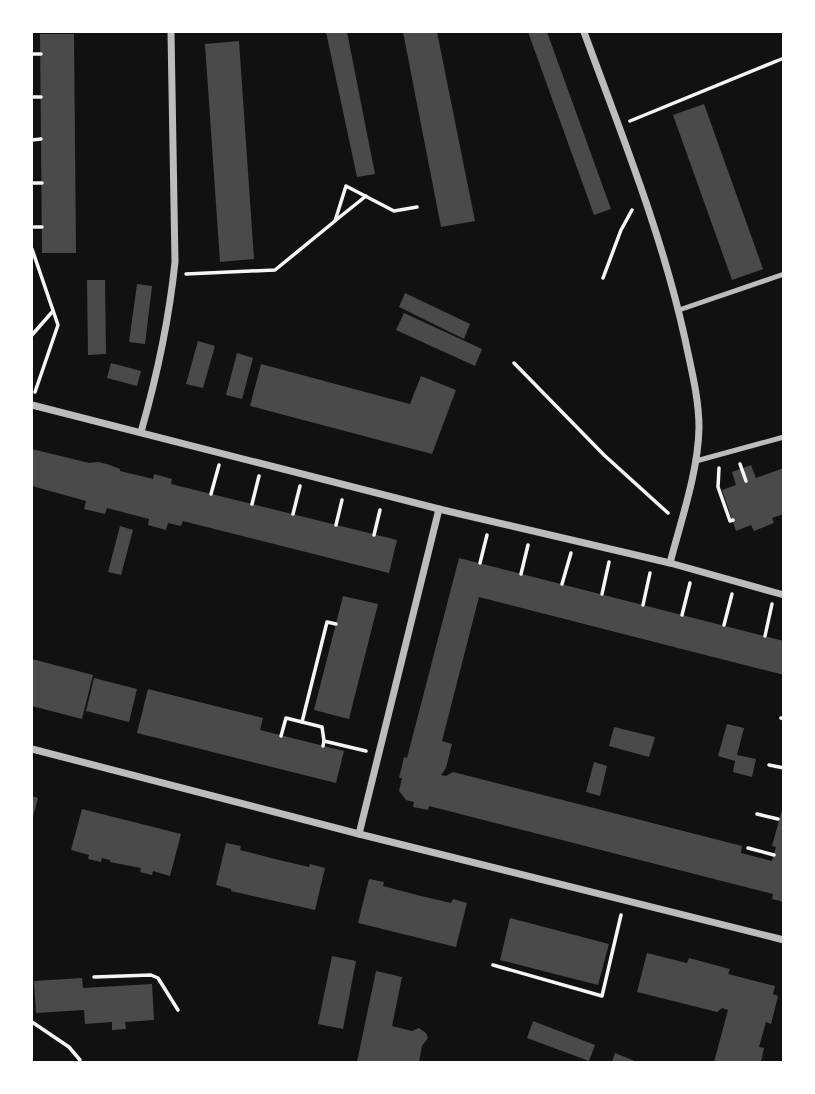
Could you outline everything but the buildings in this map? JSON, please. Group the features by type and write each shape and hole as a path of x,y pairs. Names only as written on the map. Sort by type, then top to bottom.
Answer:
{"street":[{"path":"141,432 158,372 174,274 171,32"},
{"path":"584,32 653,223 679,310 695,388 699,428 696,461 670,563"},
{"path":"32,404 439,509 670,563 779,594"},
{"path":"359,834 439,509"},
{"path":"32,749 783,940"}],"lane":[{"path":"679,310 783,274"},
{"path":"696,461 783,437"}],"path":[{"path":"32,54 41,54"},
{"path":"619,126 783,58"},
{"path":"32,97 41,97"},
{"path":"32,140 41,139"},
{"path":"32,183 42,183"},
{"path":"335,221 346,186 394,211 417,207"},
{"path":"603,278 621,230 642,193"},
{"path":"174,274 275,270 366,196"},
{"path":"32,227 42,227"},
{"path":"32,249 58,325 32,404"},
{"path":"32,335 53,311"},
{"path":"514,363 604,455 680,524"},
{"path":"211,494 222,453"},
{"path":"720,455 718,487 730,521 733,520"},
{"path":"252,504 262,463"},
{"path":"742,468 746,481"},
{"path":"293,514 303,474"},
{"path":"336,525 346,484"},
{"path":"374,535 384,495"},
{"path":"480,563 490,521"},
{"path":"521,574 532,531"},
{"path":"562,584 574,541"},
{"path":"602,594 612,550"},
{"path":"643,605 653,559"},
{"path":"682,615 694,570"},
{"path":"724,625 735,581"},
{"path":"765,636 779,594"},
{"path":"302,722 327,622 336,624"},
{"path":"313,679 321,682"},
{"path":"281,736 286,718 322,727 324,743 378,755"},
{"path":"769,765 783,768"},
{"path":"757,814 778,819"},
{"path":"748,848 774,855"},
{"path":"493,965 601,996 625,899"},
{"path":"94,977 151,975 158,978 178,1010"},
{"path":"32,1022 69,1047 80,1060"}]}
